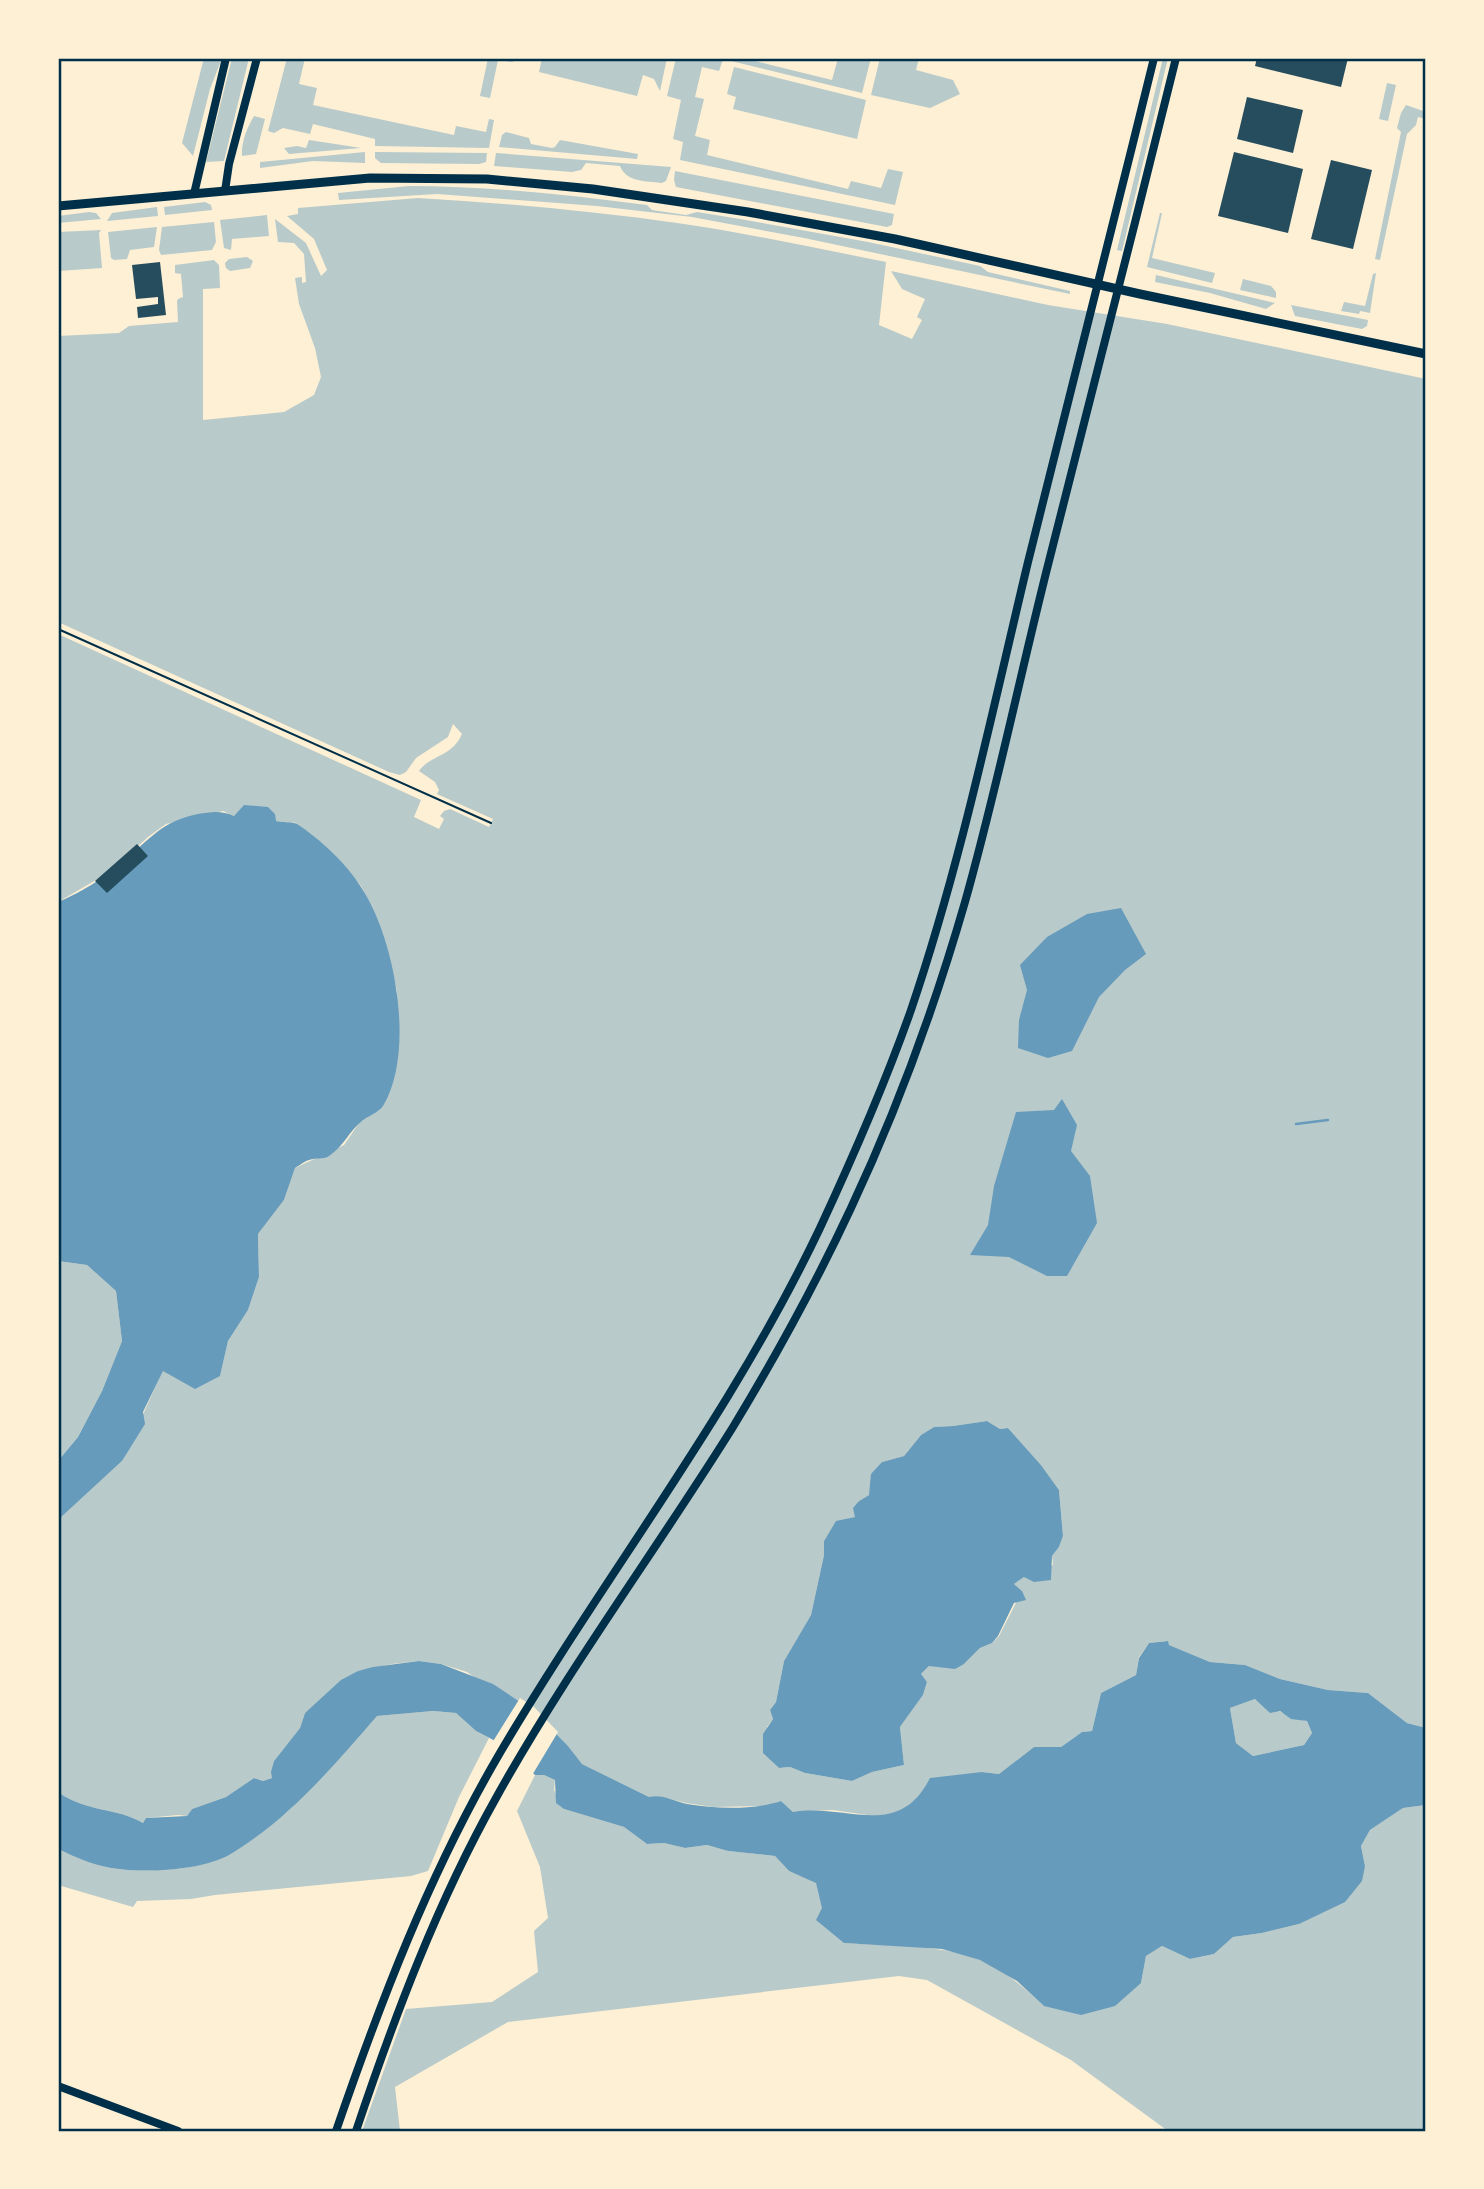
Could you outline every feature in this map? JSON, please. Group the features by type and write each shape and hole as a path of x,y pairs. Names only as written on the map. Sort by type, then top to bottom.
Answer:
{"main road":[{"path":"194,194 226,58"},
{"path":"225,191 229,164 257,58"},
{"path":"336,2131 388,1989 433,1883 479,1789 530,1702 714,1419 774,1317 818,1233 888,1073 926,964 967,823 1029,558 1154,58"},
{"path":"356,2131 405,1994 476,1835 541,1720 732,1429 792,1325 855,1200 905,1079 965,904 1176,58"},
{"path":"58,206 327,181 439,177 593,189 748,212 895,239 1426,354"},
{"path":"58,2086 178,2131"}],"path":[{"path":"58,629 491,824"}],"shaded area":[{"path":"204,58 222,58 210,89 193,156 182,143"},
{"path":"232,58 249,58 224,161 206,162"},
{"path":"287,58 305,58 299,84 317,88 313,105 454,135 456,126 486,132 489,119 494,120 489,148 375,146 375,139 313,124 310,134 283,128 274,133 268,131"},
{"path":"488,58 520,58 512,62 498,60 490,98 480,96"},
{"path":"542,58 667,58 660,91 654,79 643,75 637,96 539,72"},
{"path":"676,58 743,58 832,80 838,58 871,58 862,93 723,59 719,71 702,67 695,97 704,99 695,136 710,140 707,155 848,189 851,181 881,188 888,169 903,172 895,205 680,160 683,142 673,139 681,100 667,96"},
{"path":"880,58 919,58 916,70 953,80 960,94 930,108 871,95"},
{"path":"1163,58 1168,58 1122,251 1117,250"},
{"path":"734,67 866,100 857,139 733,109 736,97 727,94"},
{"path":"1387,83 1396,85 1388,121 1379,119"},
{"path":"1406,105 1426,112 1426,119 1418,117 1416,125 1407,134 1380,260 1375,259 1401,132 1397,128"},
{"path":"254,116 265,119 256,154 242,156 245,135"},
{"path":"506,132 529,138 531,144 552,148 560,140 638,154 637,159 499,147 502,135"},
{"path":"309,140 361,148 289,154 284,148 306,148"},
{"path":"365,152 365,163 313,161 260,168 260,162"},
{"path":"375,152 487,153 486,162 479,164 381,163 375,158"},
{"path":"496,153 671,167 666,181 662,183 632,178 620,166 586,163 581,170 572,172 494,166"},
{"path":"675,171 894,214 892,225 887,227 676,187"},
{"path":"409,186 499,189 647,205 652,210 686,215 697,212 740,219 980,266 988,272 1070,291 1070,294 692,217 597,206 437,194 339,200 338,193"},
{"path":"418,198 580,211 703,227 886,262 879,325 912,339 922,320 917,317 925,299 902,289 891,271 1048,305 1167,324 1426,379 1426,1728 1407,1723 1368,1693 1328,1690 1280,1679 1245,1665 1210,1662 1169,1645 1167,1641 1149,1643 1139,1657 1136,1675 1101,1693 1092,1731 1082,1732 1061,1747 1034,1747 999,1774 982,1772 921,1795 899,1813 875,1816 832,1810 793,1812 781,1801 767,1806 713,1807 649,1797 582,1764 553,1733 467,1672 419,1661 358,1671 305,1713 300,1728 274,1761 272,1778 263,1781 254,1778 226,1797 192,1809 187,1816 146,1818 143,1823 123,1814 69,1799 58,1792 58,1520 122,1461 163,1370 220,1375 228,1341 248,1310 259,1277 258,1234 284,1200 295,1168 344,1145 359,1123 381,1108 397,991 383,937 361,886 333,853 294,822 280,822 239,812 234,816 223,811 166,824 110,872 58,902 58,634 421,800 414,817 439,829 444,819 440,816 450,809 489,827 493,819 437,794 439,790 435,782 419,771 458,742 462,734 453,724 448,737 416,758 406,772 400,775 58,622 58,336 119,333 129,326 178,322 177,301 183,297 181,274 175,273 175,265 214,260 219,265 220,288 203,289 203,420 284,412 314,395 321,377 315,348 299,304 295,278 302,277 302,283 306,282 304,254 294,243 278,242 275,219 306,243 321,276 327,270 314,239 287,216 298,214 298,208","holes":["987,1421 1000,1429 1008,1428 1059,1490 1063,1536 1052,1556 1053,1565 1014,1584 1022,1591 999,1636 992,1643 980,1648 964,1664 929,1666 920,1675 927,1682 923,1695 900,1727 904,1765 872,1772 852,1781 805,1773 790,1767 779,1768 772,1761 767,1727 773,1719 770,1710 776,1702 784,1661 811,1615 824,1555 824,1541 836,1522 855,1517 859,1501 869,1495 882,1462 904,1456 921,1435 934,1427"]},
{"path":"205,202 211,205 212,210 165,215 164,207"},
{"path":"157,207 158,216 107,221 112,213"},
{"path":"96,213 101,219 58,223 58,216"},
{"path":"1160,213 1152,258 1215,273 1212,283 1147,267"},
{"path":"267,215 269,236 232,239 231,250 224,248 220,220"},
{"path":"214,222 216,242 212,250 161,255 159,250 162,227"},
{"path":"157,227 154,247 130,250 127,259 111,258 108,232"},
{"path":"101,230 102,268 58,271 58,232"},
{"path":"247,257 253,261 250,268 230,271 226,268 225,263 229,259"},
{"path":"1376,273 1370,313 1341,311 1344,302 1365,306 1373,274"},
{"path":"1156,275 1275,303 1266,309 1210,293 1155,282"},
{"path":"1243,279 1271,286 1276,292 1276,298 1240,290"},
{"path":"1291,305 1368,320 1367,326 1362,329 1295,316"},
{"path":"58,1261 87,1265 116,1291 122,1341 102,1391 78,1437 58,1461"},
{"path":"1255,1699 1287,1715 1307,1721 1312,1733 1304,1745 1253,1756 1236,1743 1230,1708"},
{"path":"433,1711 456,1713 476,1731 489,1738 459,1797 428,1871 411,1876 191,1899 137,1901 133,1907 58,1885 58,1849 95,1864 131,1870 190,1867 229,1854 290,1809 377,1716"},
{"path":"535,1775 544,1775 555,1780 554,1790 564,1809 624,1827 647,1844 664,1843 685,1848 707,1845 728,1851 775,1856 789,1871 816,1882 823,1908 844,1943 929,1948 978,1959 1005,1973 1044,2006 1141,1983 1146,1956 1162,1946 1190,1959 1214,1954 1233,1937 1299,1924 1365,1866 1361,1846 1370,1830 1403,1808 1426,1805 1426,2131 1168,2131 1071,2060 927,1980 899,1976 508,2022 395,2087 400,2131 362,2131 406,2009 492,2002 538,1972 534,1931 548,1918 540,1867 517,1811"}],"water":[{"path":"244,805 268,807 275,814 276,821 297,824 315,837 348,869 373,909 392,964 397,995 400,1026 393,1083 383,1106 364,1119 334,1152 295,1168 284,1200 258,1234 259,1277 248,1310 228,1341 220,1376 195,1389 163,1371 143,1412 145,1424 122,1461 58,1520 58,1461 78,1437 102,1391 122,1341 116,1291 87,1265 58,1261 58,902 103,877 171,823 207,813 220,812 234,816"},
{"path":"1121,908 1146,954 1125,970 1099,997 1072,1051 1048,1058 1018,1048 1019,1020 1027,990 1020,965 1047,937 1087,914"},
{"path":"1062,1099 1077,1125 1071,1151 1090,1176 1097,1223 1067,1276 1047,1276 1009,1257 970,1255 988,1225 994,1186 1016,1112 1054,1110"},
{"path":"987,1421 1000,1429 1008,1428 1059,1490 1063,1536 1052,1556 1051,1580 1034,1582 1024,1577 1014,1584 1022,1591 1026,1600 1014,1603 992,1643 980,1648 955,1669 929,1666 921,1674 927,1682 923,1695 900,1727 904,1765 872,1772 852,1781 805,1773 790,1767 779,1768 763,1753 763,1734 773,1719 770,1710 776,1702 784,1661 811,1615 824,1555 824,1541 836,1521 855,1517 853,1508 869,1495 871,1474 882,1462 904,1456 921,1435 934,1427"},
{"path":"1168,1641 1169,1645 1210,1662 1245,1665 1280,1679 1328,1690 1368,1693 1407,1723 1426,1728 1426,1805 1403,1808 1370,1830 1361,1846 1365,1866 1362,1881 1345,1902 1299,1924 1233,1937 1214,1954 1190,1959 1162,1946 1146,1956 1141,1983 1115,2006 1081,2015 1044,2006 1017,1981 980,1960 942,1949 844,1943 816,1920 822,1908 816,1883 789,1871 775,1856 728,1851 707,1845 685,1848 664,1843 647,1844 624,1827 564,1809 556,1803 555,1780 544,1775 535,1775 501,1744 476,1731 456,1713 433,1711 377,1716 290,1809 250,1841 218,1860 175,1869 131,1870 95,1864 58,1849 58,1792 69,1799 123,1814 143,1823 146,1818 187,1816 192,1809 226,1797 254,1778 263,1781 272,1778 274,1761 300,1728 305,1713 341,1680 373,1667 419,1661 441,1664 493,1684 532,1710 582,1764 649,1797 659,1796 687,1804 722,1808 759,1806 781,1801 793,1812 870,1815 903,1809 917,1797 930,1778 982,1772 999,1774 1034,1747 1061,1747 1082,1732 1092,1731 1101,1693 1136,1675 1139,1658 1149,1643","holes":["1255,1699 1270,1713 1280,1711 1291,1719 1307,1721 1312,1733 1304,1745 1253,1756 1236,1743 1230,1708"]}],"pier":[{"path":"520,1698 534,1707 558,1732 531,1777 499,1746 492,1743"}],"building":[{"path":"1257,58 1348,58 1341,87 1255,66"},
{"path":"1247,97 1303,110 1293,153 1237,139"},
{"path":"1234,152 1303,169 1288,233 1218,216"},
{"path":"1331,160 1372,170 1353,249 1311,239"},
{"path":"160,262 166,315 138,318 137,307 158,304 158,297 136,299 132,265"},
{"path":"137,844 148,856 107,893 95,881"}],"waterway":[{"path":"1296,1124 1328,1120"}]}
